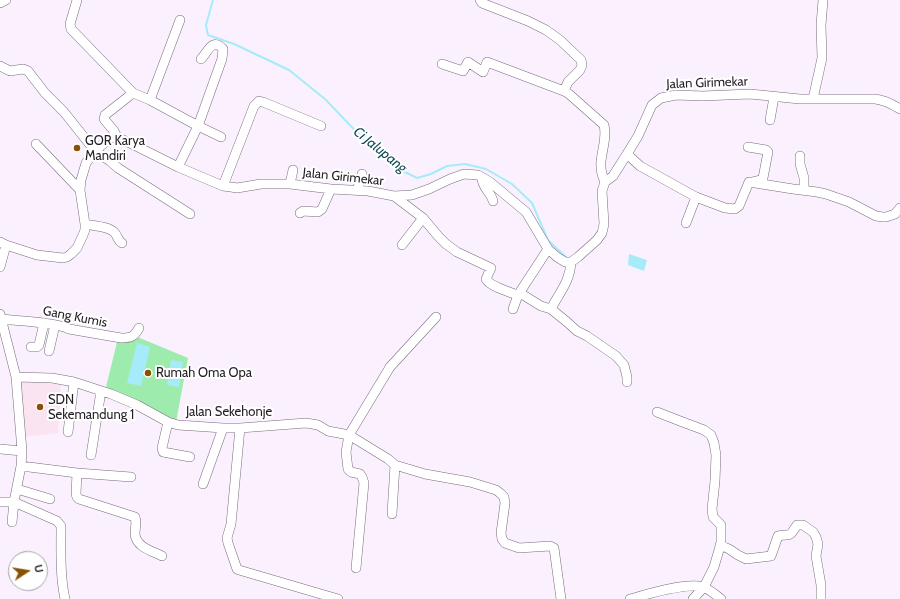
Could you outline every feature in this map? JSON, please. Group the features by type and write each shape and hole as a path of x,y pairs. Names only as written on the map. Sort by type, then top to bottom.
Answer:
{"street":[{"path":"0,3 6,0"},
{"path":"77,0 70,28 133,93 150,100 221,137"},
{"path":"480,0 482,3 528,21 546,30 560,40 581,60 582,65 580,70 568,82 564,91"},
{"path":"813,99 822,58 822,0"},
{"path":"150,100 180,20"},
{"path":"178,167 198,126 222,59 222,49 219,45 212,45 201,59"},
{"path":"442,64 463,71 468,62 483,72 487,62 564,91 604,125 605,138 601,161 601,172 605,182 602,191 604,224 602,233 597,240 570,262 569,276 551,310"},
{"path":"0,66 10,71 22,69 28,71 64,112 94,151 190,214"},
{"path":"0,267 3,243 37,254 61,258 69,255 77,248 83,235 85,224 80,190 86,163 94,151 110,138 117,137 104,119 105,115 133,93"},
{"name":"Jalan Girimekar","path":"605,182 613,176 638,136 652,105 666,96 750,94 800,99 875,99 885,100 900,109"},
{"path":"770,120 774,97"},
{"path":"223,186 254,106 259,101 321,126"},
{"name":"Jalan Girimekar","path":"117,137 178,167 223,186 237,188 262,184 290,184 331,189 368,191 394,196 412,195 464,174 478,176 490,182 526,212 548,249 565,262 570,262"},
{"path":"36,144 80,190"},
{"path":"748,147 766,150 768,152 762,179 749,182"},
{"path":"627,154 640,166 696,197 725,208 734,209 739,206 749,182"},
{"path":"800,156 800,164 804,178 804,190"},
{"path":"290,184 293,170"},
{"path":"357,190 362,174"},
{"path":"482,178 483,185 492,196 493,201"},
{"path":"749,182 834,196 876,216 886,218 895,214 900,208"},
{"path":"300,212 303,210 320,211 331,189"},
{"path":"394,196 423,218 446,244 457,252 491,268 486,279 487,281 497,287 519,294 551,310 577,331 616,356 624,365 627,382"},
{"path":"686,223 696,197"},
{"path":"402,245 423,218"},
{"path":"85,224 111,230 116,234 118,240 122,243"},
{"path":"513,309 519,294 548,249"},
{"path":"0,317 16,377 22,451 12,522"},
{"name":"Gang Kumis","path":"0,317 44,323 121,338 129,338 133,336 139,328"},
{"path":"356,568 364,483 360,474 350,472 348,469 346,452 350,436 390,367 436,317"},
{"path":"31,347 38,346 44,323"},
{"path":"49,351 55,325"},
{"name":"Jalan Sekehonje","path":"16,377 52,378 74,382 137,405 168,422 178,425 224,428 306,423 318,425 328,431 350,436 395,464 425,474 470,482 496,490 504,498 505,503 501,533 502,539 505,543 519,548 550,546 554,548 562,599"},
{"path":"68,432 74,382"},
{"path":"91,454 101,391"},
{"path":"657,412 704,430 711,435 714,443 716,455 712,509 713,517 721,525 720,545 714,567 704,587 693,599"},
{"path":"168,422 162,451 164,453 190,457"},
{"path":"203,484 224,428"},
{"path":"240,428 231,524 227,538 238,569 338,599"},
{"path":"0,449 22,451"},
{"path":"392,514 395,464"},
{"path":"21,466 77,473 131,477"},
{"path":"77,473 76,494 79,499 135,517 136,535 139,543 162,556"},
{"path":"17,489 50,499"},
{"path":"0,502 14,502 57,521 61,529 60,561 65,599"},
{"path":"720,545 746,559 771,556 778,536 787,536 791,534 797,525 802,525 813,532 817,541 816,556 821,585 821,599"},
{"path":"630,599 692,586 704,587 721,599"}],"shaded area":[{"name":"SDN Sekemandung 1","path":"19,381 61,382 58,433 23,437"}],"green space":[{"name":"Rumah Oma Opa","path":"135,336 188,358 176,422 148,406 106,387 117,342"}],"water":[{"path":"629,254 647,260 644,271 628,265"},
{"path":"137,343 150,347 141,386 127,383"},
{"path":"171,360 183,362 179,387 167,385"}],"waterway":[{"name":"Ci Jalupang","path":"213,0 206,25 208,35 234,44 289,70 325,99 367,143 401,170 417,178 431,174 447,166 465,164 486,169 512,184 532,203 548,240 568,259"}],"place":[{"name":"GOR Karya Mandiri","path":"77,148"},
{"name":"Rumah Oma Opa","path":"148,373"},
{"name":"SDN Sekemandung 1","path":"40,407"}]}
